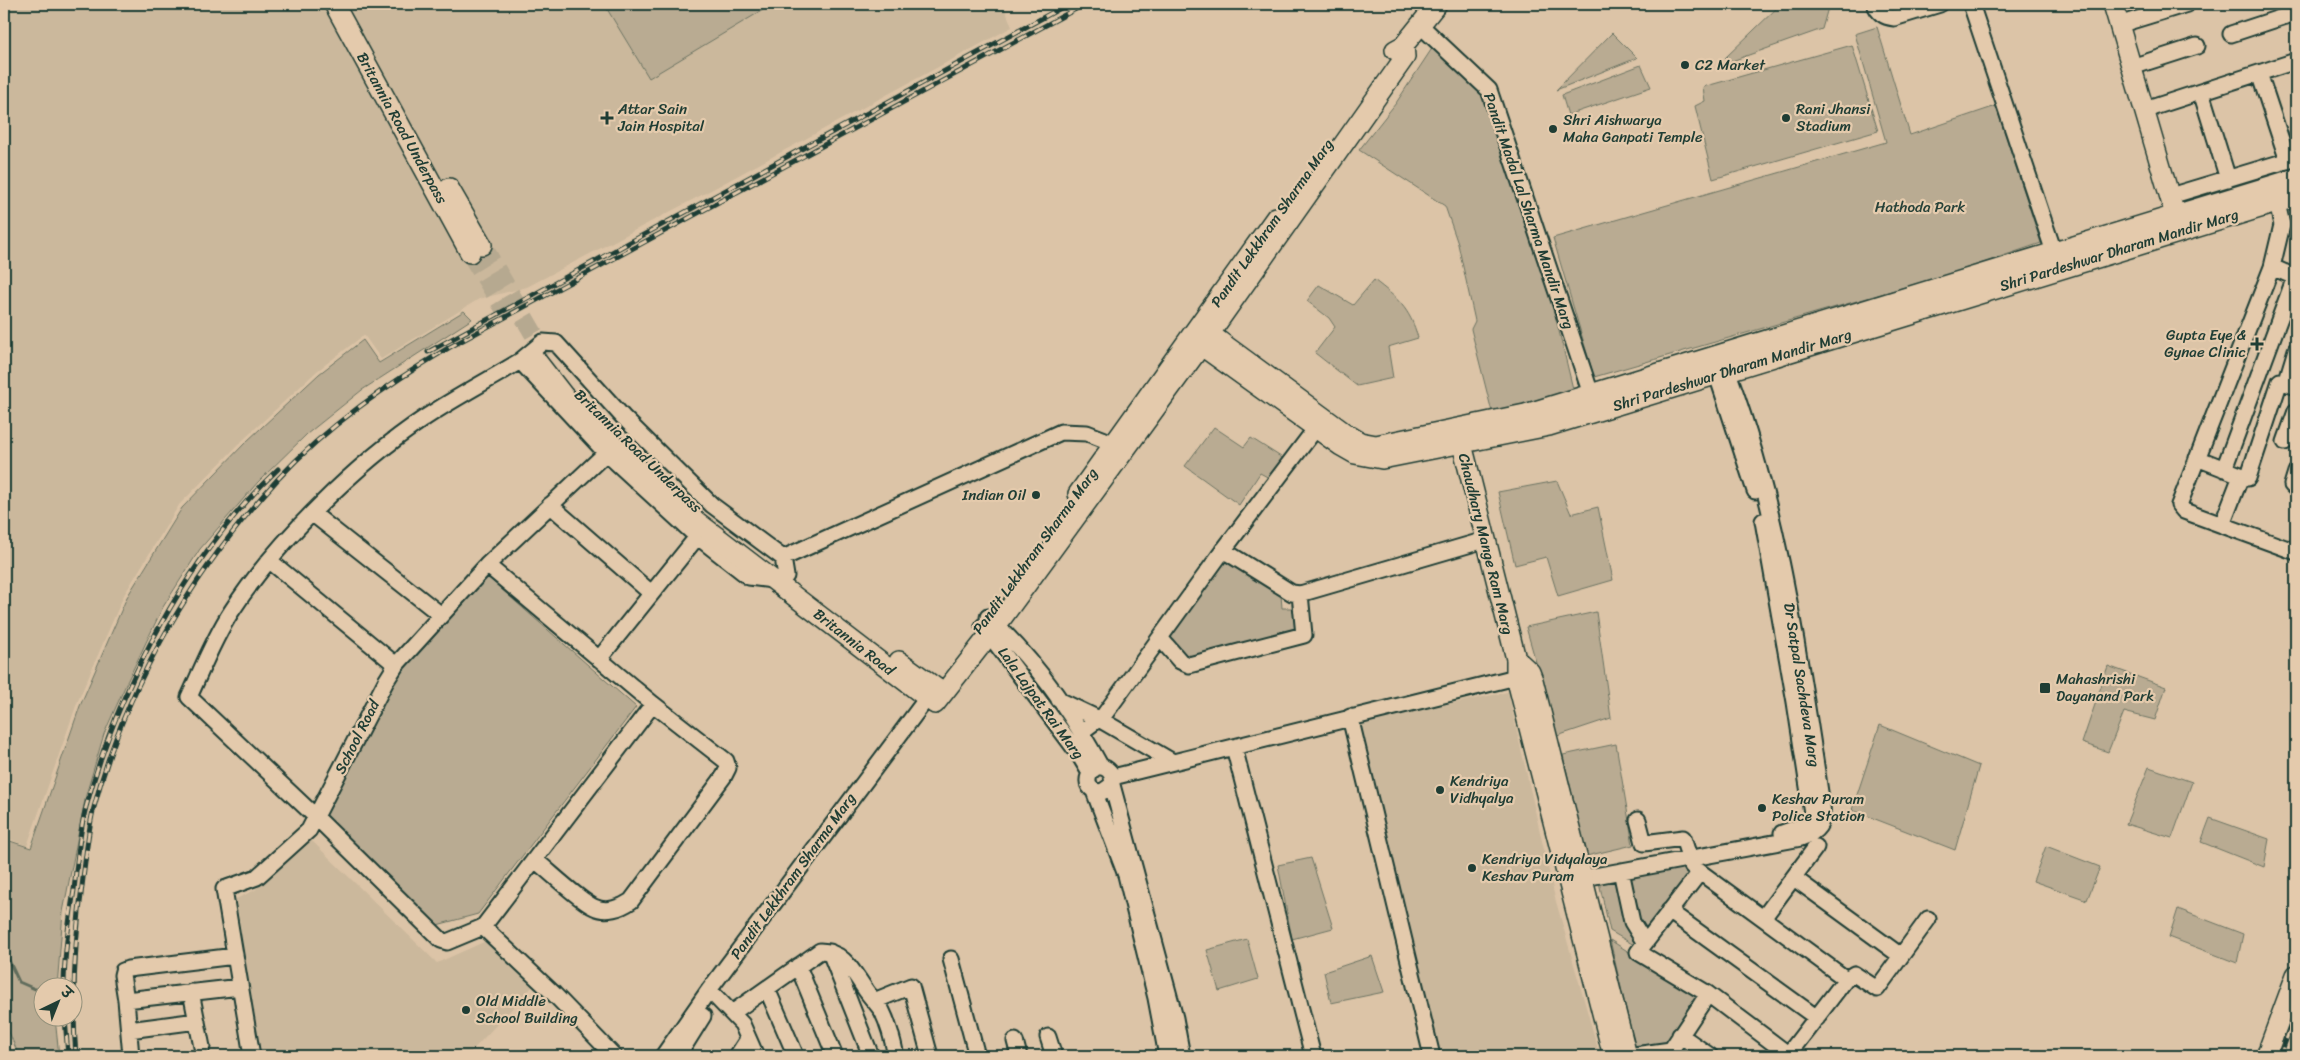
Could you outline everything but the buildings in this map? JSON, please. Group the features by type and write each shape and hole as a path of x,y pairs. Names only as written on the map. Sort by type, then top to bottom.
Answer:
{"main road":[{"name":"Britannia Road Underpass","path":"334,4 476,249 345,4"},
{"name":"Pandit Lekkhram Sharma Marg","path":"935,695 990,625 1200,336 1396,49 1404,45 1437,4"},
{"path":"2113,4 2182,215"},
{"path":"2122,4 2154,107 2182,215"},
{"name":"Shri Pardeshwar Dharam Mandir Marg","path":"2275,194 2296,178"},
{"name":"Shri Pardeshwar Dharam Mandir Marg","path":"1200,336 1360,442 1376,445 1549,426 1719,364 2054,252 2182,215 2275,194 2296,197"},
{"name":"Shri Pardeshwar Dharam Mandir Marg","path":"1200,336 1316,428 1353,453 1368,458 1382,458 1438,449 1460,436 1591,394 1719,364 2182,215"},
{"name":"Pandit Lekkhram Sharma Marg","path":"990,625 1113,443 1200,336"},
{"name":"Britannia Road Underpass","path":"534,359 564,396 678,507 781,571"},
{"name":"Chaudhary Mange Ram Marg","path":"1460,436 1516,668 1627,1056"},
{"path":"1438,449 1468,470"},
{"name":"Britannia Road","path":"781,571 935,695"},
{"name":"Chaudhary Mange Ram Marg","path":"1574,875 1613,1056"},
{"path":"2266,1056 2296,975"}],"street":[{"path":"1875,4 1877,10 1886,18 1894,18 1940,4"},
{"path":"1971,4 2054,252"},
{"path":"2128,22 2187,4"},
{"path":"2231,34 2295,11"},
{"name":"Pandit Madal Lal Sharma Mandir Marg","path":"1420,25 1489,90 1591,394"},
{"path":"2141,64 2197,46"},
{"path":"2154,107 2296,61"},
{"path":"2182,215 2228,179 2292,160 2259,73"},
{"path":"2201,92 2228,179"},
{"path":"2275,194 2282,225 2272,267 2178,505 2184,511 2296,552"},
{"path":"2224,468 2295,277 2272,267"},
{"path":"652,704 483,927 456,940 447,942 441,940 316,817 189,697 230,612 270,561 312,513 360,468 425,418 534,359 543,342 556,343 623,417 781,571"},
{"path":"2197,458 2248,478 2288,383 2296,350"},
{"path":"534,359 606,453 697,537 749,577 781,571 1062,432 1087,433 1113,443"},
{"name":"Dr Satpal Sachdeva Marg","path":"1574,875 1621,871 1688,855 1801,838 1814,833 1820,826 1823,816 1779,545 1751,439 1719,364"},
{"path":"2232,367 2288,383"},
{"path":"2285,442 2296,410"},
{"path":"1081,732 1100,719 1223,550 1316,428"},
{"name":"School Road","path":"252,1056 224,889 257,877 309,830 396,665 487,565 606,453"},
{"path":"2296,472 2292,485 2296,489"},
{"path":"2222,525 2241,476"},
{"path":"550,505 651,593"},
{"path":"312,513 441,615"},
{"path":"599,659 697,537"},
{"path":"1223,550 1292,593 1300,594 1485,540"},
{"path":"270,561 396,665"},
{"path":"487,565 652,704 726,761 728,768 631,901 618,908 593,907 535,860"},
{"path":"1160,638 1180,661 1189,665 1304,636 1300,594"},
{"name":"Lala Lajpat Rai Marg","path":"990,625 1058,700 1081,732 1104,775"},
{"name":"Lala Lajpat Rai Marg","path":"990,625 1104,775"},
{"path":"1104,775 1174,762 1350,717 1516,668"},
{"path":"678,1056 715,996 935,695"},
{"name":"Pandit Lekkhram Sharma Marg","path":"663,1056 709,990 935,695"},
{"path":"1058,700 1100,719 1174,762"},
{"path":"1350,717 1432,1056"},
{"path":"1234,747 1312,1056"},
{"path":"1104,775 1102,792 1094,791 1126,875 1168,1056"},
{"path":"1104,775 1175,1018 1182,1056"},
{"path":"1638,820 1644,843 1683,838 1692,866 1846,979"},
{"path":"1764,917 1816,847"},
{"path":"1574,875 1688,855"},
{"path":"1621,871 1632,922 1645,943"},
{"path":"1700,872 1638,952 1708,994 1788,1056 1846,979 1854,974 1877,989 1928,920"},
{"path":"1794,878 1901,956"},
{"path":"1669,911 1817,1018"},
{"path":"483,927 554,994 614,1056"},
{"path":"732,1013 820,951 830,952 836,954 849,964 881,1010 892,1038 896,1056"},
{"path":"830,952 871,1056"},
{"path":"131,1056 123,971 235,956"},
{"path":"951,959 977,1056"},
{"path":"798,966 835,1056"},
{"path":"874,1001 910,986 930,1056"},
{"path":"126,1000 240,987"},
{"path":"767,989 796,1056"},
{"path":"191,992 202,1047"},
{"path":"1627,1056 1671,1050 1708,994"},
{"path":"715,996 742,1024 756,1056"},
{"path":"129,1030 197,1022"},
{"path":"1680,1035 1710,1056"},
{"path":"1048,1037 1054,1056"},
{"path":"737,1056 748,1039"},
{"path":"1015,1041 1019,1056"}],"shaded area":[{"path":"4,4 1003,4 1012,27 713,189 527,287 479,299 381,359 364,335 317,371 243,440 179,505 124,595 77,703 27,846 4,837"},
{"name":"Kendriya Vidyalaya Keshav Puram","path":"1508,692 1555,898 1600,1056 1439,1056 1360,722"},
{"path":"310,839 437,963 486,941 534,985 467,1056 260,1056 236,899 255,890"}],"green space":[{"path":"604,4 773,4 649,78"},
{"path":"1781,4 1829,4 1822,29 1729,62 1725,58"},
{"name":"Hathoda Park","path":"1877,27 1910,135 1996,106 2041,243 1950,274 1594,377 1553,238 1886,142 1855,34"},
{"path":"1612,33 1637,58 1556,90"},
{"name":"Rani Jhansi Stadium","path":"1852,45 1878,131 1713,179 1695,106 1705,101 1703,87"},
{"path":"1433,47 1483,91 1550,294 1574,393 1493,416 1471,329 1475,321 1458,244 1445,206 1359,150 1396,103"},
{"path":"1641,65 1651,87 1568,115 1562,95"},
{"path":"1374,280 1402,304 1411,319 1418,338 1388,347 1393,378 1357,386 1315,353 1335,327 1329,318 1307,301 1319,285 1353,305"},
{"path":"464,311 472,319 362,390 307,434 258,482 200,549 163,607 104,734 86,795 63,912 58,978 32,978 32,1028 56,1028 59,1056 19,1056 4,1020 4,839 31,848 80,706 127,597 182,508 246,442 319,374 363,340 379,363"},
{"path":"1214,427 1244,447 1251,438 1284,459 1271,479 1260,473 1239,505 1185,466"},
{"path":"1557,481 1571,514 1598,507 1613,580 1558,596 1546,557 1515,565 1498,492"},
{"path":"1228,558 1281,595 1282,608 1295,608 1299,630 1189,658 1169,636"},
{"path":"484,574 636,707 478,914 437,925 323,817 392,678"},
{"path":"1596,612 1611,718 1557,736 1526,627"},
{"path":"2108,666 2166,687 2155,720 2124,712 2108,752 2082,743"},
{"path":"1880,725 1979,766 1955,850 1852,810"},
{"path":"1616,744 1633,845 1586,856 1563,755"},
{"path":"2149,767 2192,782 2172,838 2126,824"},
{"path":"2210,818 2269,839 2264,867 2201,842"},
{"path":"2046,846 2100,867 2087,900 2033,881"},
{"path":"1311,858 1333,928 1292,939 1278,865"},
{"path":"1697,862 1634,945 1610,931 1599,882"},
{"path":"2178,909 2243,934 2237,963 2169,937"},
{"path":"1247,939 1258,979 1219,991 1207,950"},
{"path":"1610,940 1700,997 1660,1056 1637,1056"},
{"path":"1372,956 1384,992 1331,1003 1324,972"}],"waterway":[{"path":"4,950 19,982 32,988"}],"tunnel":[{"path":"482,245 546,355"},
{"path":"470,253 504,308"}],"railway":[{"path":"428,352 1068,4"},
{"path":"76,1056 74,989 80,900 93,811 106,765 123,720 165,633 190,592 218,552 278,479 317,441 359,407 450,347 1085,4"},
{"path":"64,978 67,939 80,838 86,807 117,716 137,670 160,625 186,582 245,503 278,469"},
{"path":"2280,1056 2296,1013"},
{"path":"66,1028 68,1056"},
{"path":"4,1040 10,1056"},
{"path":"2291,1056 2296,1041"}],"place":[{"name":"C2 Market","path":"1685,65"},
{"name":"Attar Sain Jain Hospital","path":"607,118"},
{"name":"Rani Jhansi Stadium","path":"1786,118"},
{"name":"Shri Aishwarya Maha Ganpati Temple","path":"1553,129"},
{"name":"Gupta Eye & Gynae Clinic","path":"2257,344"},
{"name":"Indian Oil","path":"1036,495"},
{"name":"Mahashrishi Dayanand Park","path":"2045,688"},
{"name":"Kendriya Vidhyalya","path":"1440,790"},
{"name":"Keshav Puram Police Station","path":"1762,808"},
{"name":"Kendriya Vidyalaya Keshav Puram","path":"1472,868"},
{"name":"Old Middle School Building","path":"466,1010"}]}
